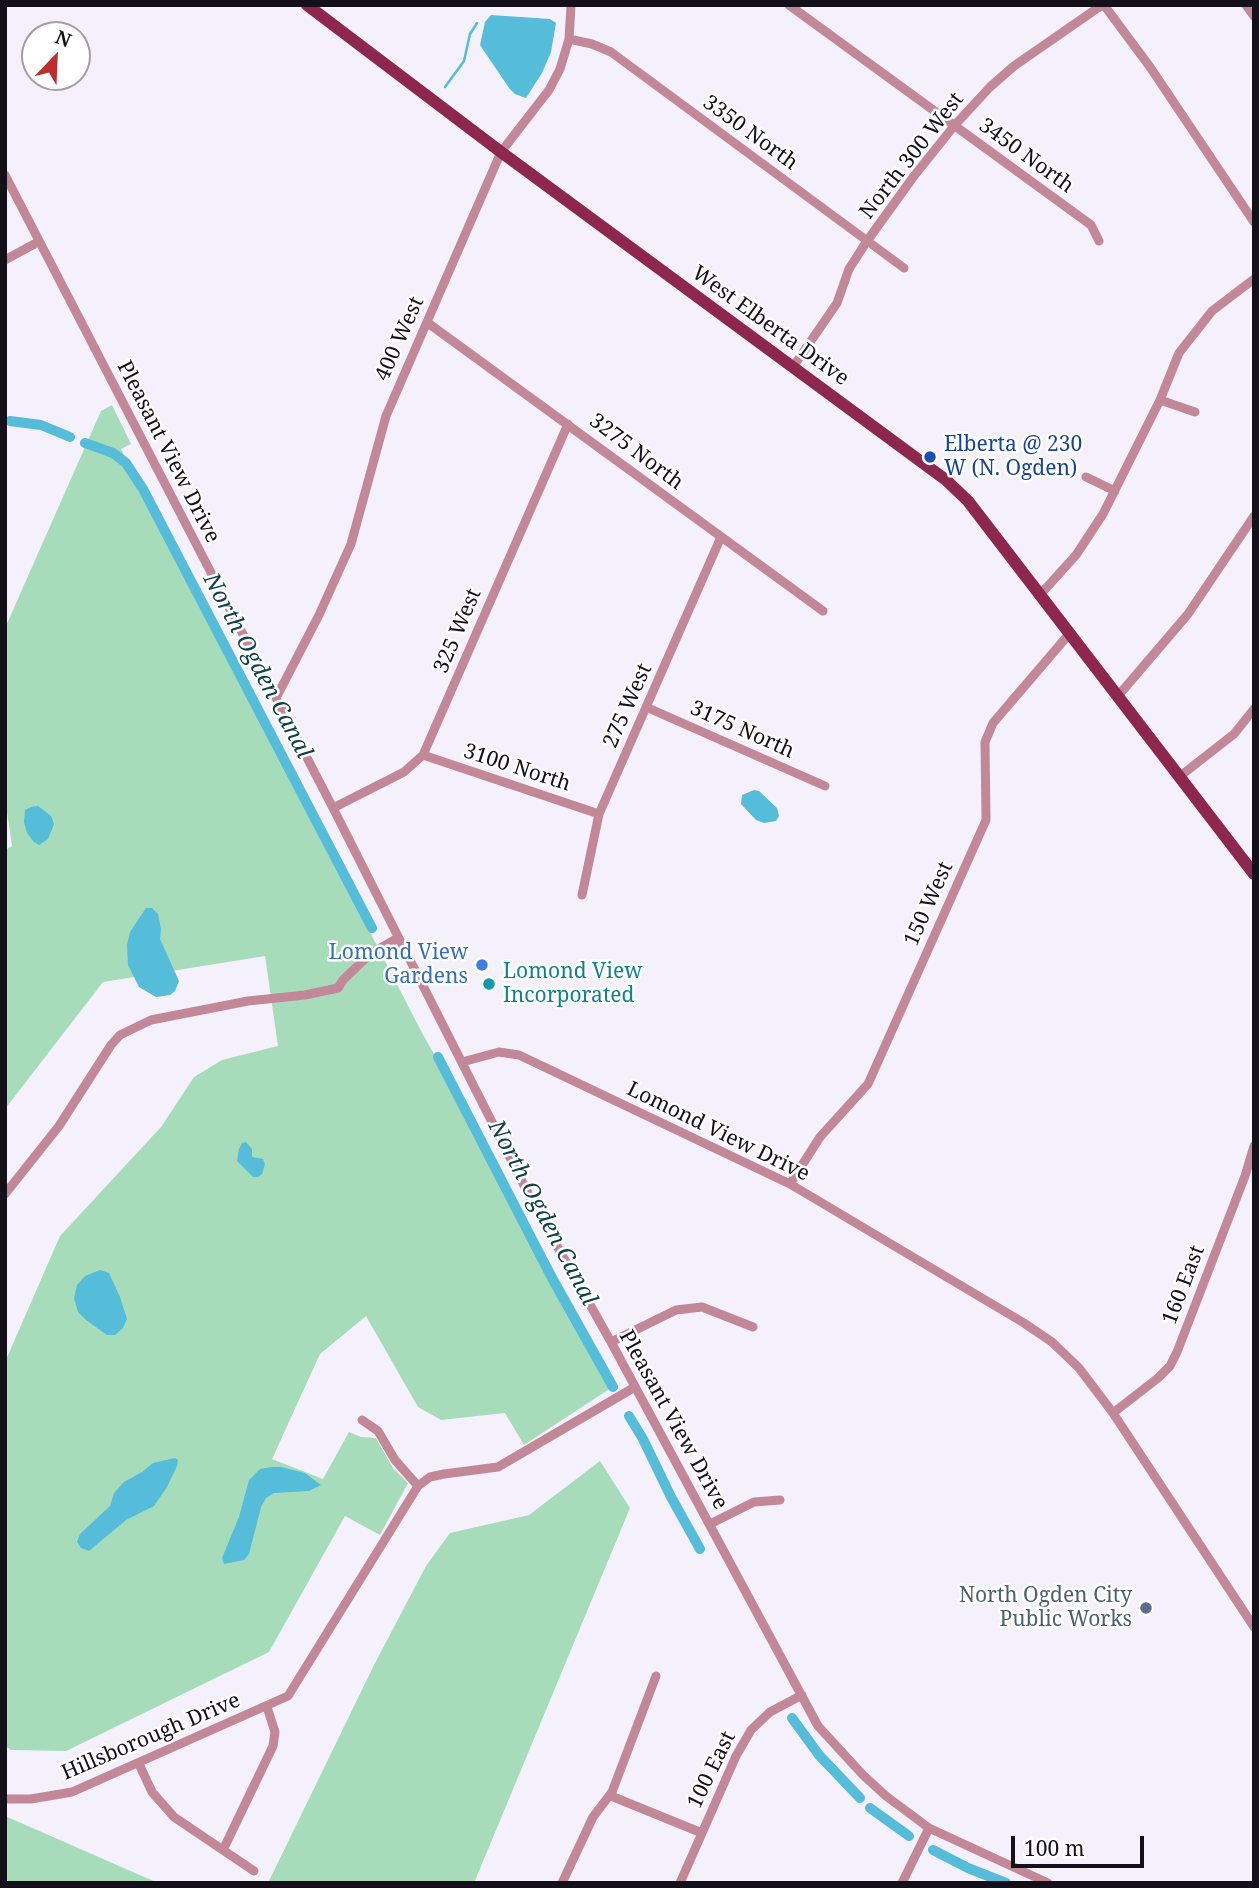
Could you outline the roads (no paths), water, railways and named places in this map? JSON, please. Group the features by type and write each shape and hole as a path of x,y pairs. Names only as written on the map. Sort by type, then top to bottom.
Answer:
{"main road":[{"name":"West Elberta Drive","path":"307,5 953,487 968,501 1252,868"}],"street":[{"name":"400 West","path":"276,698 351,544 386,416 501,152 549,90 560,69 569,39 571,5"},
{"name":"3450 North","path":"789,5 1091,225 1100,242"},
{"name":"North 300 West","path":"793,367 837,303 849,269 867,241 954,125 1014,66 1103,5"},
{"path":"1103,5 1150,67 1254,222"},
{"path":"1246,5 1254,16"},
{"name":"3350 North","path":"569,39 611,52 904,268"},
{"name":"Pleasant View Drive","path":"5,175 276,698 534,1205 818,1726 886,1797 929,1828 1048,1883"},
{"path":"5,260 38,242"},
{"path":"1040,596 1076,555 1103,514 1160,400 1179,353 1212,311 1254,279"},
{"name":"3275 North","path":"428,323 822,611"},
{"path":"1160,400 1195,412"},
{"name":"325 West","path":"332,808 404,772 423,755 568,424"},
{"path":"1086,477 1115,491"},
{"path":"1118,696 1188,614 1254,516"},
{"name":"275 West","path":"582,895 599,814 721,537"},
{"name":"150 West","path":"790,1184 820,1138 868,1084 986,820 985,742 993,723 1070,633"},
{"name":"3175 North","path":"646,707 824,786"},
{"path":"1179,777 1234,734 1254,709"},
{"name":"3100 North","path":"423,755 599,814"},
{"path":"5,1194 59,1126 120,1035 152,1020 248,1001 305,995 338,988 342,980 370,954 398,938"},
{"name":"Lomond View Drive","path":"462,1062 499,1052 519,1055 790,1184 1052,1342 1079,1368 1114,1413 1254,1627"},
{"name":"160 East","path":"1114,1413 1170,1366 1245,1176 1254,1146"},
{"path":"611,1342 676,1310 702,1307 753,1327"},
{"path":"362,1420 379,1431 396,1461 418,1486 430,1478 444,1474 498,1467 635,1387"},
{"name":"Hillsborough Drive","path":"5,1799 30,1799 72,1792 288,1696 418,1486"},
{"path":"710,1524 754,1502 780,1500"},
{"path":"562,1883 593,1817 611,1796 656,1676"},
{"name":"100 East","path":"680,1883 736,1756 751,1730 770,1712 802,1695"},
{"name":"Hillsborough Drive","path":"223,1850 273,1746 275,1732 267,1707"},
{"path":"139,1763 152,1792 166,1809 254,1871"},
{"path":"611,1796 702,1833"},
{"path":"902,1883 929,1828"}],"water":[{"path":"491,15 550,19 556,23 551,52 542,73 526,98 515,94 509,88 480,45 485,22"},
{"path":"754,790 759,791 777,808 779,816 776,821 764,823 756,820 741,804 742,795"},
{"path":"38,806 51,816 54,824 48,839 39,845 27,833 24,822 25,810"},
{"path":"146,908 152,908 158,914 160,939 179,981 170,995 156,997 139,987 128,965 127,945 130,932"},
{"path":"246,1142 252,1149 252,1157 263,1159 265,1164 258,1177 253,1177 237,1161 239,1149 242,1143"},
{"path":"100,1270 109,1273 127,1319 123,1328 115,1335 107,1335 86,1320 78,1312 74,1298 77,1285 85,1276"},
{"path":"175,1458 178,1460 177,1466 154,1506 126,1520 89,1551 81,1548 77,1542 80,1534 110,1506 114,1493 124,1482 153,1463"},
{"path":"272,1467 305,1473 321,1485 309,1491 274,1493 266,1498 261,1507 249,1554 244,1560 224,1564 222,1558 239,1517 249,1480 260,1469"}],"waterway":[{"path":"445,87 464,61 470,34 477,23"},
{"name":"North Ogden Canal","path":"10,421 41,425 70,437"},
{"name":"North Ogden Canal","path":"85,443 113,453 126,463 143,489 372,928"},
{"name":"North Ogden Canal","path":"438,1057 553,1280 613,1387"},
{"name":"North Ogden Canal","path":"629,1416 700,1549"},
{"name":"North Ogden Canal","path":"792,1718 819,1755 860,1798"},
{"name":"North Ogden Canal","path":"870,1808 909,1836"},
{"name":"North Ogden Canal","path":"933,1850 1006,1883"}],"place":[{"name":"Elberta @ 230 W (N. Ogden)","path":"930,457"},
{"name":"Lomond View Gardens","path":"482,965"},
{"name":"Lomond View Incorporated","path":"489,984"},
{"name":"North Ogden City Public Works","path":"1146,1608"}]}
